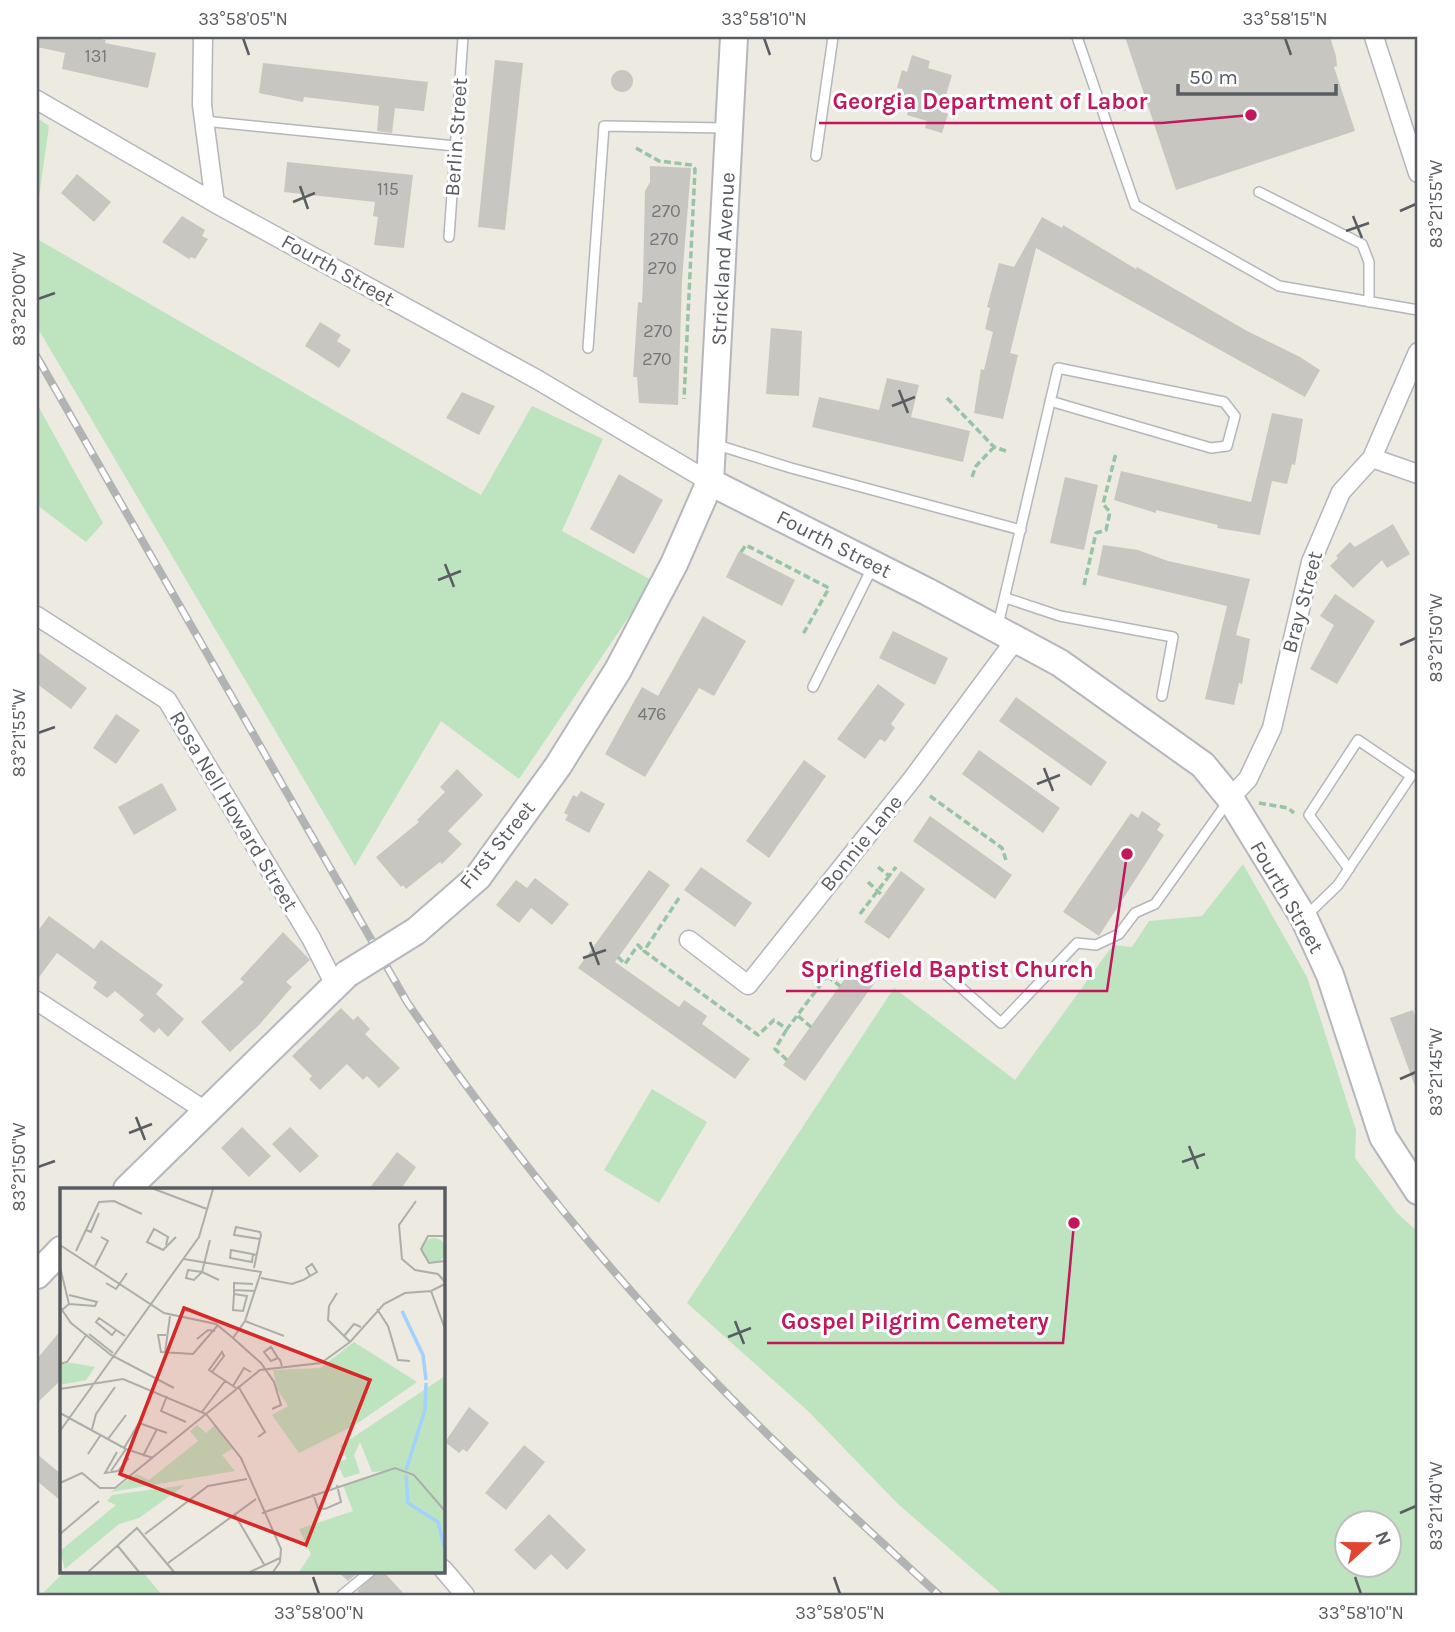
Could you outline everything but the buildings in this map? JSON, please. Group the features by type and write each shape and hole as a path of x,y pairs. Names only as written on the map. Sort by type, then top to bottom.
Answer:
{"street":[{"path":"203,37 204,121 215,203"},
{"name":"Strickland Avenue","path":"710,482 734,37"},
{"path":"1374,37 1418,173"},
{"name":"Fourth Street","path":"37,100 151,163 215,203 538,380 710,482 1060,663 1203,765 1230,799 1304,918 1330,975 1382,1137 1418,1191"},
{"name":"Bray Street","path":"1230,799 1248,779 1272,728 1292,634 1315,550 1340,492 1372,458 1418,352"},
{"path":"1372,458 1418,474"},
{"name":"First Street","path":"128,1188 341,980 416,931 478,877 558,766 618,670 674,564 710,482"},
{"name":"Rosa Nell Howard Street","path":"37,616 167,700 311,938 341,980"},
{"name":"Bonnie Lane","path":"689,940 748,985 913,778 1006,634"},
{"path":"37,1001 207,1112"},
{"path":"37,1275 60,1251"},
{"path":"444,1570 465,1595"}],"lane":[{"name":"Berlin Street","path":"449,237 463,37"},
{"path":"816,156 832,37"},
{"path":"1077,37 1135,205 1279,286 1418,310"},
{"path":"204,121 455,146"},
{"path":"588,348 604,126 730,128"},
{"path":"1259,192 1362,244 1369,262 1369,302"},
{"path":"1006,634 1006,598 1050,401 1058,368 1224,402 1235,416 1227,446 1211,448 1050,401"},
{"path":"713,443 791,468 1021,530"},
{"path":"813,687 873,564"},
{"path":"1006,598 1060,616 1173,637 1162,696"},
{"path":"1304,918 1338,886 1411,776 1358,740 1309,816 1349,869"},
{"path":"941,971 1001,1023 1077,943 1096,945 1119,934 1135,913 1154,904 1230,799"},
{"path":"342,1595 370,1572"}],"path":[{"path":"1133,107 1146,100"},
{"path":"636,148 659,161 692,164 695,169 684,399"},
{"path":"947,398 994,447 1006,451"},
{"path":"972,477 976,466 994,447"},
{"path":"1084,585 1096,533 1106,530 1110,512 1102,503 1116,453"},
{"path":"741,552 746,545 829,588 802,636"},
{"path":"930,796 1002,848 1007,863"},
{"path":"1257,803 1288,808 1301,820"},
{"path":"878,867 889,876"},
{"path":"860,914 896,867"},
{"path":"867,882 883,896"},
{"path":"618,957 625,964 638,946 644,951"},
{"path":"827,976 840,986"},
{"path":"798,1016 811,1027"},
{"path":"787,1060 775,1049 788,1029"}],"green space":[{"path":"37,118 49,126 37,211"},
{"path":"37,239 481,495 532,406 603,439 562,531 653,581 519,779 441,721 355,866 37,327"},
{"path":"37,404 103,523 86,542 37,505"},
{"path":"1243,864 1307,977 1356,1130 1355,1158 1397,1213 1418,1232 1418,1595 1003,1595 898,1504 808,1411 687,1303 894,988 1015,1080 1113,945 1132,947 1149,921 1202,916"},
{"path":"652,1089 707,1122 659,1203 604,1170"},
{"path":"64,1572 143,1572 162,1595 41,1595"}],"railway":[{"path":"37,357 407,1002 465,1084 557,1203 655,1318 758,1425 939,1595"}],"place":[{"name":"Georgia Department of Labor","path":"1251,115"},
{"name":"Springfield Baptist Church","path":"1127,854"},
{"name":"Gospel Pilgrim Cemetery","path":"1074,1223"}]}
